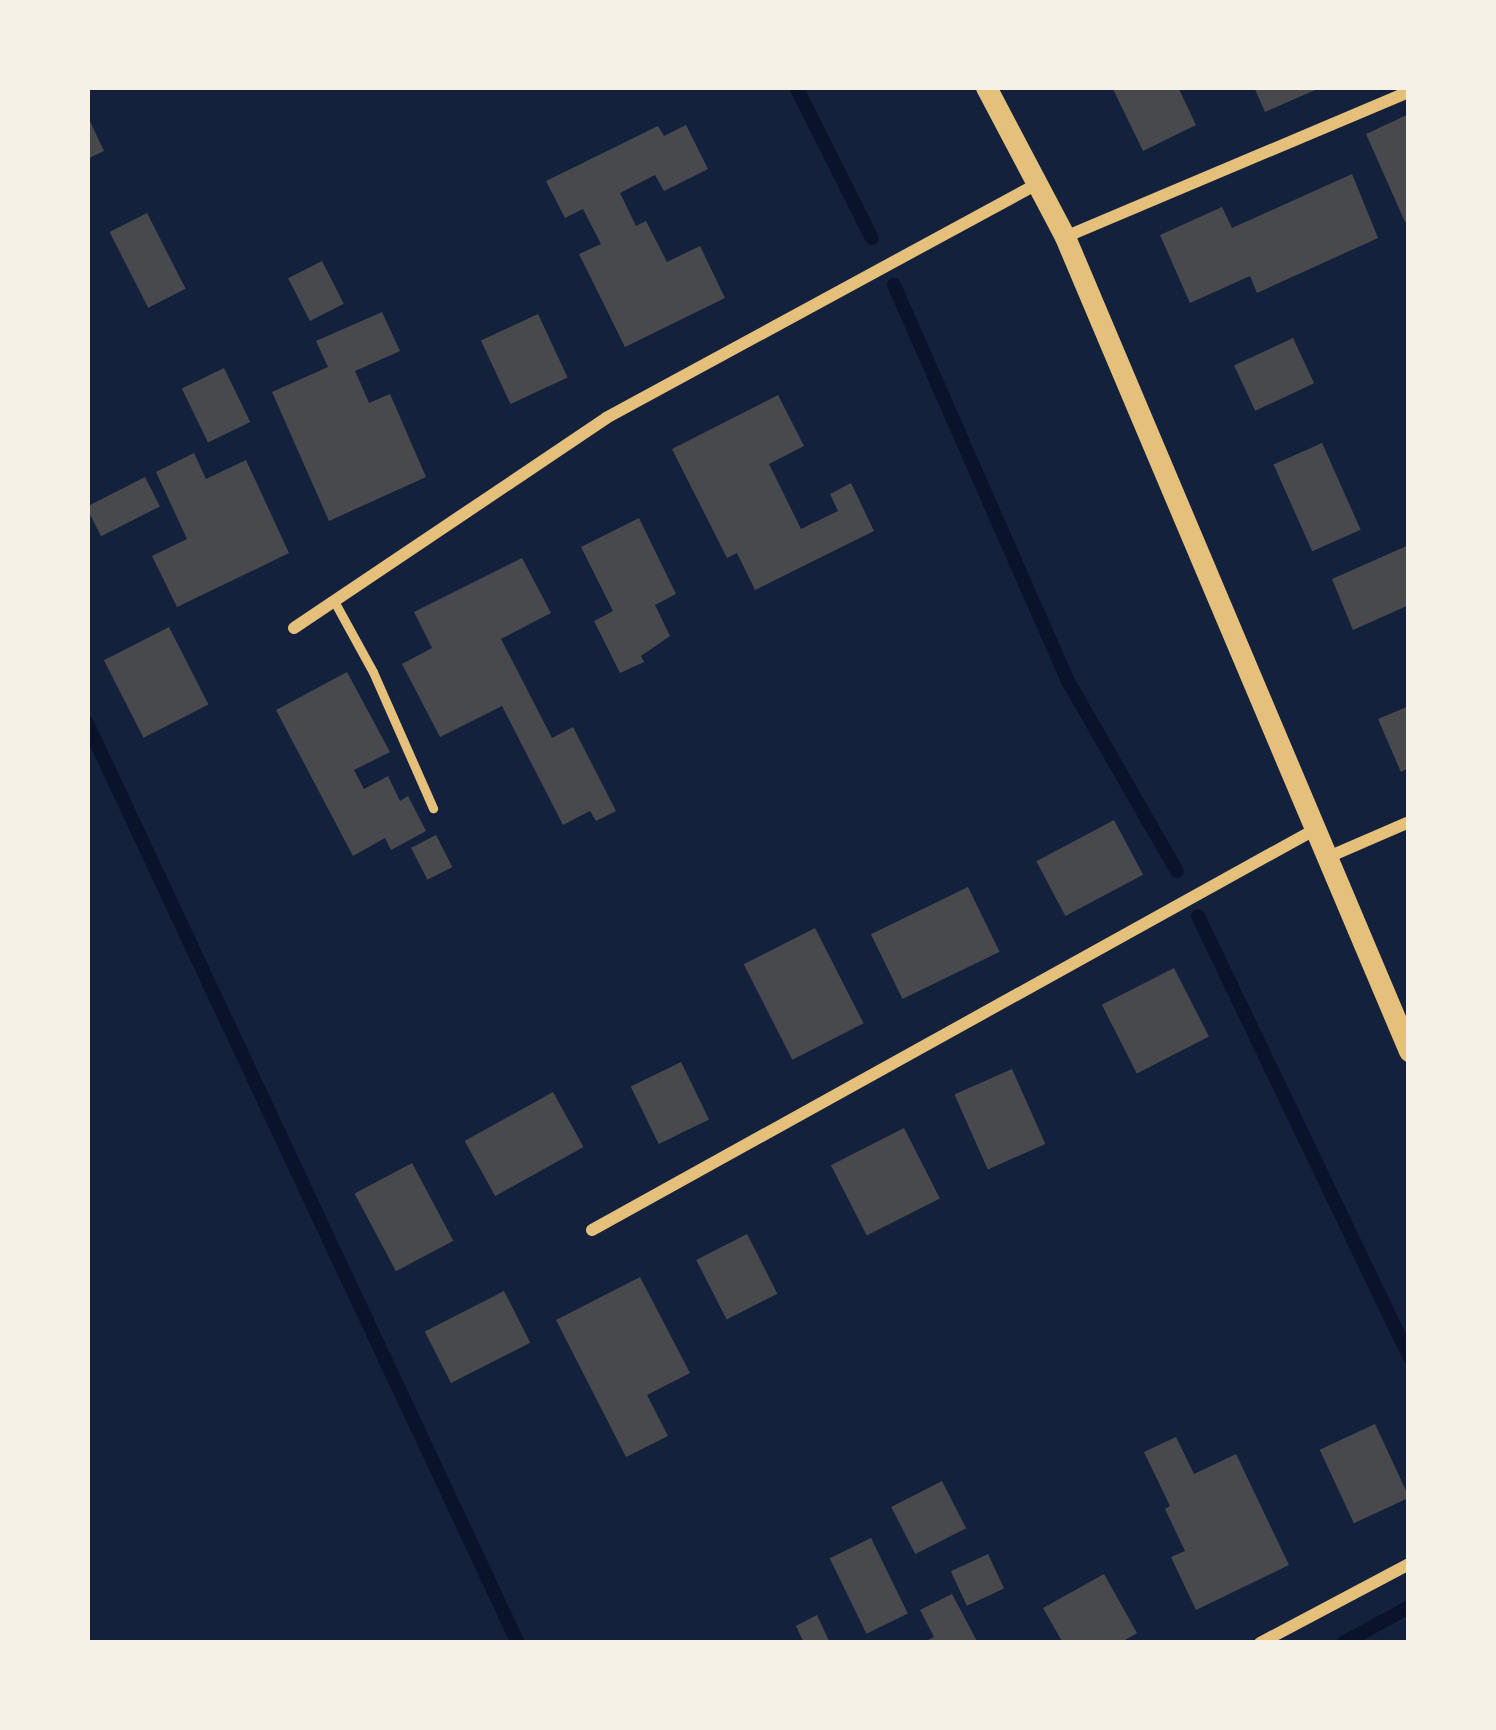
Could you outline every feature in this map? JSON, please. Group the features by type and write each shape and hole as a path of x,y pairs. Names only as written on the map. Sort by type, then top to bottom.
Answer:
{"street":[{"path":"986,87 1065,237 1409,1051"},
{"path":"1065,237 1409,92"},
{"path":"293,628 606,418 1040,182"},
{"path":"1326,858 1409,822"},
{"path":"592,1230 1314,830"},
{"path":"1260,1643 1409,1564"}],"lane":[{"path":"334,601 373,672 433,808"}],"building":[{"path":"1112,87 1178,87 1196,125 1143,151"},
{"path":"1254,87 1322,87 1265,112"},
{"path":"1409,114 1409,220 1405,222 1366,134"},
{"path":"87,115 104,151 87,159"},
{"path":"686,125 708,169 664,191 655,175 620,193 636,226 646,221 667,262 700,246 725,298 625,347 579,254 601,244 583,209 565,218 546,181 658,126 664,136"},
{"path":"1352,174 1378,238 1257,293 1250,276 1190,303 1160,235 1222,207 1232,228"},
{"path":"147,213 186,289 148,308 110,232"},
{"path":"322,261 344,304 310,321 288,278"},
{"path":"382,312 400,351 355,371 369,403 390,394 426,477 329,521 272,392 328,367 316,341"},
{"path":"538,314 568,377 510,404 481,341"},
{"path":"1293,338 1314,383 1255,411 1234,365"},
{"path":"224,368 250,422 208,443 182,389"},
{"path":"778,395 804,446 769,464 801,529 838,511 830,494 851,483 874,531 755,590 737,553 727,558 672,449"},
{"path":"1322,443 1361,530 1312,551 1274,465"},
{"path":"194,453 206,479 246,460 289,553 177,607 152,556 187,539 156,472"},
{"path":"145,477 160,506 101,536 87,507"},
{"path":"639,518 676,594 655,605 670,636 641,656 644,662 620,673 594,621 613,611 581,547"},
{"path":"1409,545 1409,605 1353,630 1332,579"},
{"path":"522,558 551,613 501,639 552,738 573,727 616,811 596,821 590,811 563,825 502,706 440,737 402,664 432,648 414,612"},
{"path":"169,627 208,705 143,738 104,660"},
{"path":"347,672 390,752 354,770 364,789 388,776 400,801 408,796 426,831 391,850 385,838 353,856 276,710"},
{"path":"1409,706 1409,768 1401,772 1378,719"},
{"path":"1114,820 1143,875 1065,916 1036,861"},
{"path":"436,835 452,867 427,880 411,848"},
{"path":"968,887 1000,952 902,999 871,934"},
{"path":"815,928 864,1023 792,1060 744,964"},
{"path":"1174,968 1209,1037 1137,1073 1102,1005"},
{"path":"681,1062 709,1120 659,1144 631,1087"},
{"path":"1012,1069 1045,1144 988,1170 954,1095"},
{"path":"553,1092 584,1147 495,1196 465,1141"},
{"path":"904,1128 940,1198 867,1236 831,1165"},
{"path":"412,1163 453,1241 396,1271 355,1194"},
{"path":"747,1234 777,1294 727,1320 696,1260"},
{"path":"640,1277 690,1373 647,1395 668,1436 626,1457 556,1320"},
{"path":"504,1291 530,1343 451,1383 425,1331"},
{"path":"1375,1424 1409,1498 1354,1523 1320,1450"},
{"path":"1176,1437 1194,1474 1236,1454 1289,1565 1196,1610 1171,1557 1185,1551 1144,1452"},
{"path":"942,1481 966,1528 915,1554 891,1507"},
{"path":"871,1538 908,1613 866,1634 830,1558"},
{"path":"988,1554 1004,1588 967,1606 951,1571"},
{"path":"1104,1574 1137,1633 1120,1643 1063,1643 1043,1608"},
{"path":"952,1594 978,1643 922,1643 934,1637 920,1610"},
{"path":"817,1615 830,1643 804,1643 796,1626"}],"waterway":[{"path":"796,87 872,238"},
{"path":"894,285 1068,681 1177,871"},
{"path":"87,723 518,1643"},
{"path":"1198,916 1409,1356"},
{"path":"1343,1643 1409,1607"}]}
